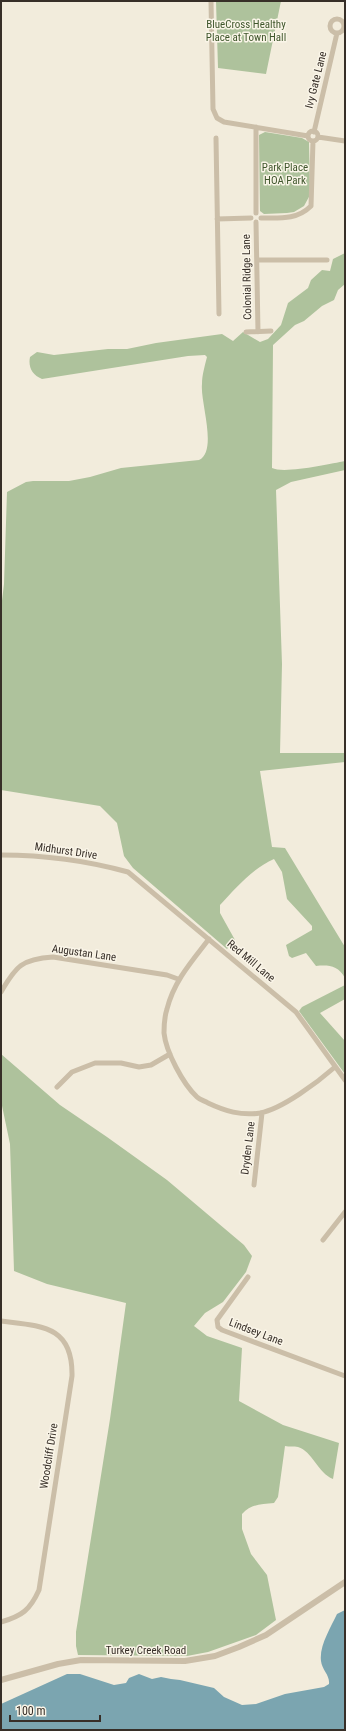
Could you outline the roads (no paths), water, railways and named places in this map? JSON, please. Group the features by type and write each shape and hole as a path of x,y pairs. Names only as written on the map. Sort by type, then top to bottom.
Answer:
{"street":[{"path":"212,1 214,113 216,118 224,122 308,136 309,139 313,141"},
{"name":"Ivy Gate Lane","path":"314,132 337,33"},
{"path":"256,127 256,213 260,214 261,218 298,216 311,206 313,141"},
{"path":"308,136 311,132 314,132 317,133 318,137 345,142"},
{"path":"313,141 317,140 318,137"},
{"path":"216,138 219,314"},
{"name":"Colonial Ridge Lane","path":"256,213 253,214 251,218 256,222 258,332"},
{"path":"217,219 251,218"},
{"name":"Colonial Ridge Lane","path":"256,222 259,222 261,218"},
{"path":"257,260 326,260"},
{"path":"246,332 271,331"},
{"name":"Midhurst Drive","path":"1,855 60,860 128,872"},
{"name":"Red Mill Lane","path":"128,872 296,1012 345,1080"},
{"path":"209,939 178,979 167,1009 164,1033 170,1054 183,1078 198,1098 223,1111 244,1115 262,1113 284,1104 335,1067"},
{"name":"Augustan Lane","path":"1,992 10,976 22,964 36,958 47,957 167,975 178,979"},
{"path":"57,1087 72,1072 95,1063 121,1063 139,1068 151,1065 170,1054"},
{"name":"Dryden Lane","path":"254,1185 262,1113"},
{"path":"323,1240 345,1212"},
{"name":"Lindsey Lane","path":"248,1277 217,1320 219,1328 345,1376"},
{"name":"Woodcliff Drive","path":"1,1321 40,1326 53,1331 63,1340 72,1361 72,1376 39,1590 34,1601 26,1611 15,1618 1,1622"},
{"name":"Turkey Creek Road","path":"1,1680 58,1664 81,1660 185,1661 215,1656 266,1635 345,1582"}],"water":[{"path":"345,1610 345,1730 1,1730 1,1704 67,1674 80,1674 114,1685 126,1683 129,1678 139,1674 152,1679 161,1677 180,1680 214,1688 224,1697 242,1705 256,1704 285,1694 324,1687 329,1684 329,1681 321,1661 322,1649 337,1614"}],"park label":[{"name":"BlueCross Healthy Place at Town Hall","path":"246,30"},
{"name":"Park Place HOA Park","path":"285,173"}]}
